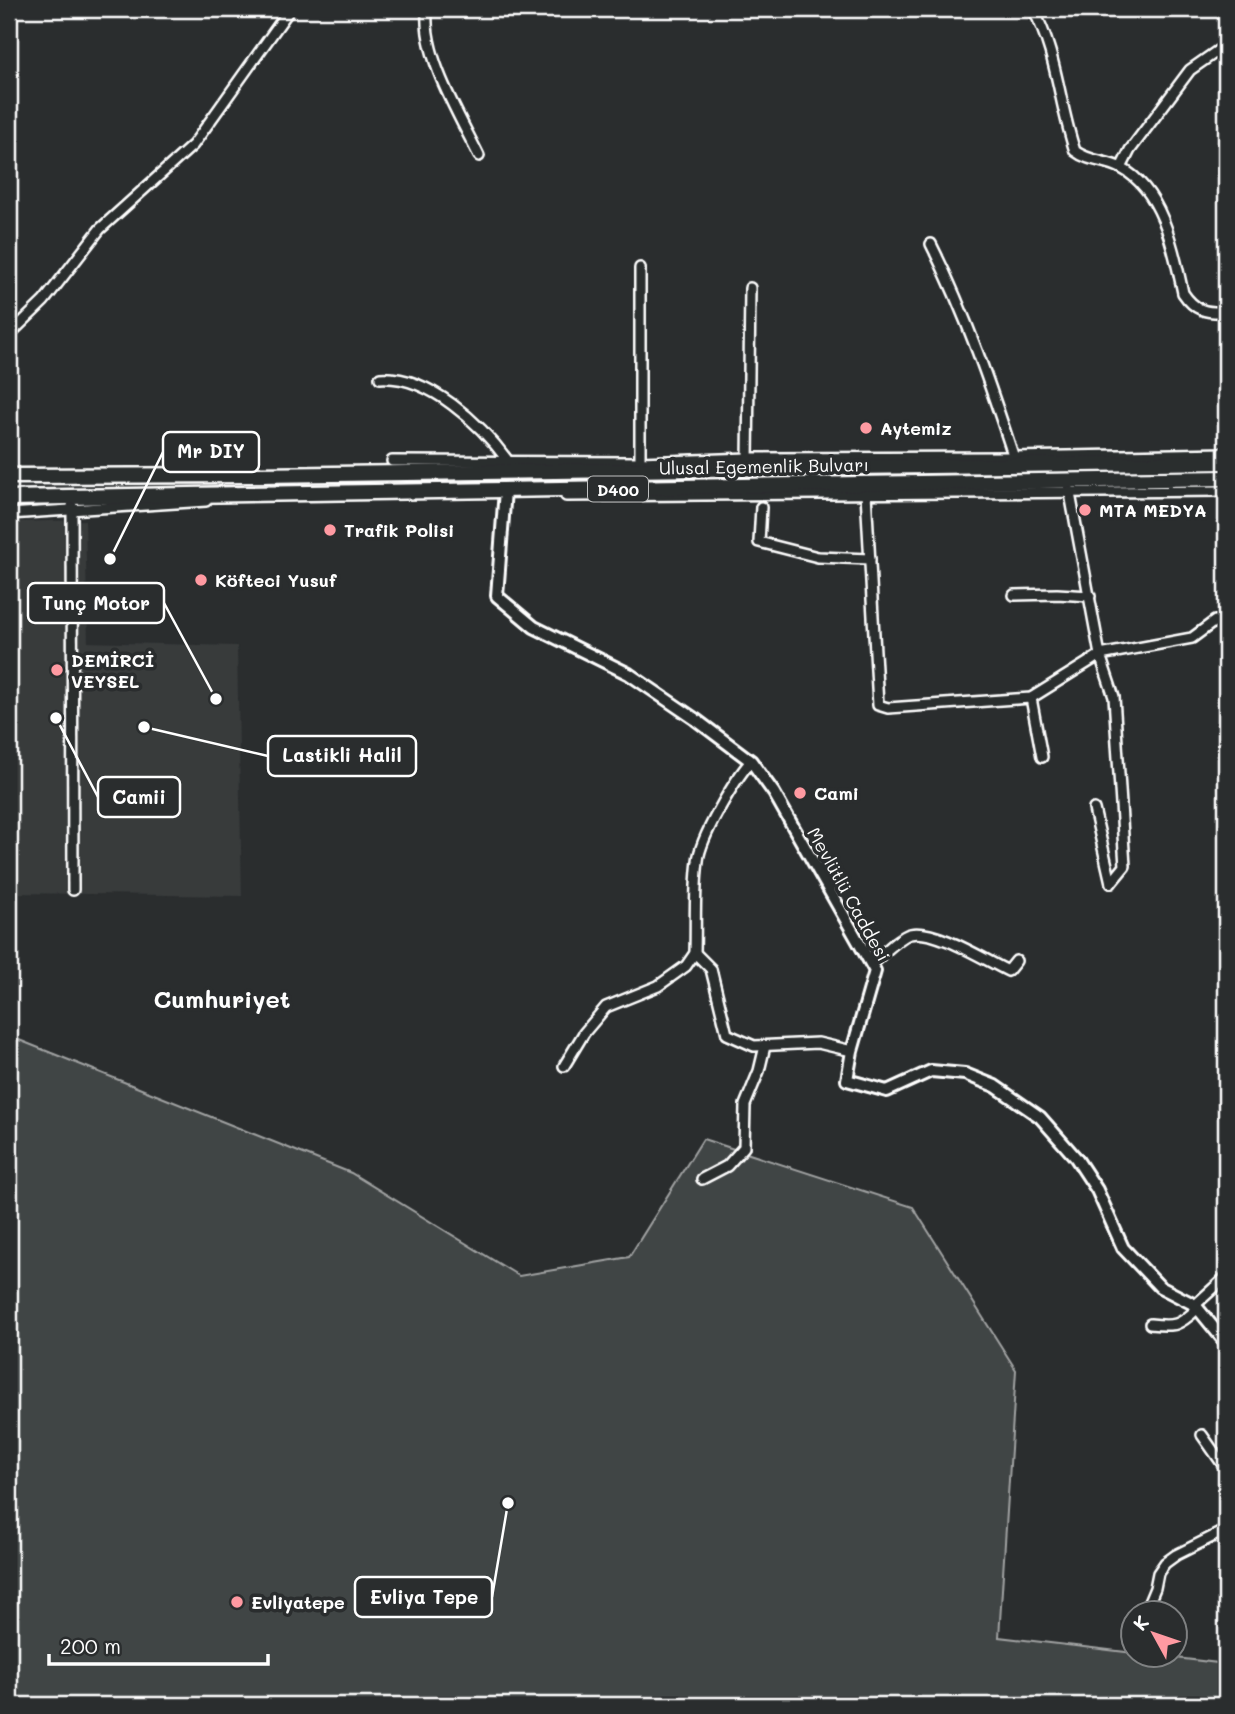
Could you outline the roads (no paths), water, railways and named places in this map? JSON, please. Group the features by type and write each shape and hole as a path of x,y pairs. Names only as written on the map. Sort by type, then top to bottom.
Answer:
{"highway":[{"name":"Ulusal Egemenlik Bulvarı","path":"9,476 259,475 748,463 1014,460 1067,463 1226,462"},
{"path":"1067,463 1069,486"},
{"name":"Ulusal Egemenlik Bulvarı","path":"9,498 72,503 243,496 1069,486 1226,478"}],"street":[{"path":"9,335 44,301 100,229 193,145 290,9"},
{"path":"424,9 427,13 426,31 440,74 479,156"},
{"path":"1034,9 1059,80 1075,151 1086,158 1121,168 1140,183 1161,212 1183,293 1189,302 1202,311 1226,312"},
{"path":"1121,168 1130,150 1190,70 1226,46"},
{"path":"931,244 951,285 992,389 1014,460 1226,453"},
{"path":"392,461 639,465 640,268"},
{"path":"748,463 750,288"},
{"path":"380,378 391,377 413,383 433,393 484,430 508,461"},
{"path":"1069,486 1100,655 1114,697 1125,866 1111,883 1094,809"},
{"path":"505,493 866,493 1069,486 1226,491"},
{"name":"Mevlütlü Caddesi","path":"505,493 497,596 534,627 629,674 695,719 751,761 774,793 875,971 852,1051 847,1080 887,1091 931,1071 965,1074 995,1086 1040,1117 1076,1158 1097,1190 1123,1248 1160,1287 1196,1307 1226,1343"},
{"path":"866,493 878,705 888,708 1031,698 1100,655 1192,638 1215,621 1226,621"},
{"path":"9,514 72,503 73,890"},
{"path":"761,507 759,542 818,557 870,559"},
{"path":"1014,595 1090,596"},
{"path":"1031,698 1042,757"},
{"path":"564,1066 584,1033 606,1007 658,986 686,966 695,953 698,858 719,809 740,773 751,761"},
{"path":"871,964 909,934 925,934 949,942 1008,971 1016,961"},
{"path":"695,953 711,969 727,1034 754,1046 818,1043 852,1051"},
{"path":"702,1179 727,1166 744,1147 745,1105 759,1071 765,1045"},
{"path":"1150,1324 1182,1324 1226,1277"},
{"path":"1202,1435 1226,1469"},
{"path":"1151,1598 1158,1573 1165,1563 1226,1530"}],"place":[{"name":"Aytemiz","path":"866,428"},
{"name":"MTA MEDYA","path":"1085,510"},
{"name":"Trafik Polisi","path":"330,530"},
{"name":"Mr DIY","path":"110,559"},
{"name":"Köfteci Yusuf","path":"201,580"},
{"name":"DEMİRCİ VEYSEL","path":"57,670"},
{"name":"Tunç Motor","path":"216,699"},
{"name":"Camii","path":"56,718"},
{"name":"Lastikli Halil","path":"144,727"},
{"name":"Cami","path":"800,793"},
{"name":"Evliya Tepe","path":"508,1503"},
{"name":"Evliyatepe","path":"237,1602"}],"district":[{"name":"Cumhuriyet","path":"222,998"}]}
